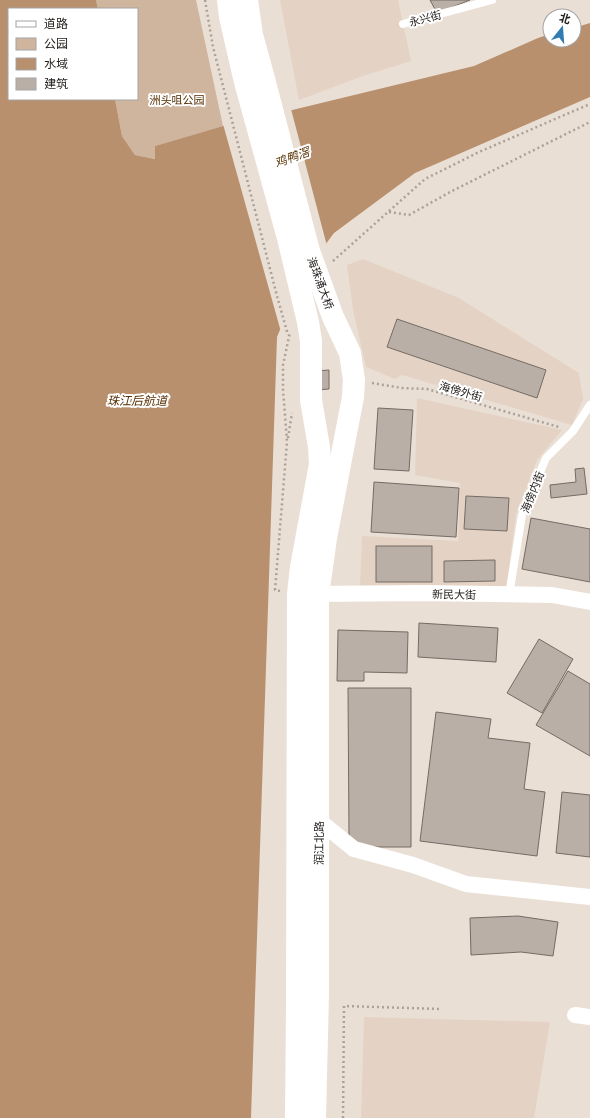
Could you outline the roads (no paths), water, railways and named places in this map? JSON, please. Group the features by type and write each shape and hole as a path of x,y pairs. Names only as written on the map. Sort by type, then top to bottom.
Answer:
{"main road":[{"name":"海珠涌大桥","path":"228,0 230,17 245,82 288,238 308,322 311,341 311,400 319,447 320,464 316,492 312,567"},
{"name":"海珠涌大桥","path":"247,0 252,35 309,251 333,317 350,353 354,380 353,396 326,538 312,567"},
{"name":"润江北路","path":"296,1118 297,994 308,594 312,567"},
{"name":"润江北路","path":"308,594 318,820 318,994 315,1118"}],"street":[{"name":"新民大街","path":"308,594 425,593 552,595 590,602"},
{"path":"318,820 354,849 413,865 466,884 590,897"}],"lane":[{"name":"永兴街","path":"403,24 492,0"},
{"name":"海傍内街","path":"509,595 522,515 546,458 573,431 590,405"}],"water":[{"name":"珠江后航道","path":"0,0 96,0 98,8 8,8 8,100 115,100 122,136 135,155 155,159 155,146 223,126 474,66 542,37 542,48 582,48 582,26 590,23 590,97 415,173 334,233 308,268 297,289 277,337 251,1118 0,1118"}],"park label":[{"name":"洲头咀公园","path":"177,99"}],"water label":[{"name":"鸡鸭滘","path":"292,157"}]}
